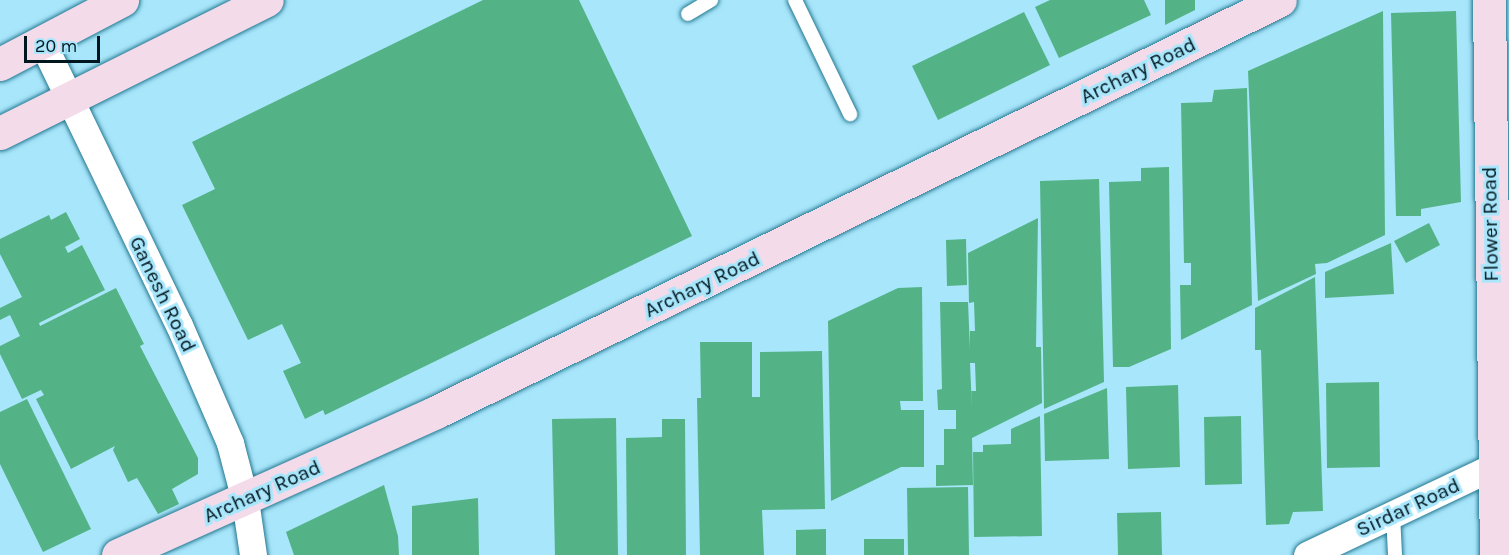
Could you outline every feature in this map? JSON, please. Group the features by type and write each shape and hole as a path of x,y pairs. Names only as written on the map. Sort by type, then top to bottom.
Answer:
{"street":[{"path":"0,64 42,44 122,0"},
{"path":"0,133 267,0"},
{"name":"Archary Road","path":"118,555 245,500 725,273 1280,0"},
{"name":"Flower Road","path":"1489,0 1501,463 1496,555"},
{"name":"Ganesh Road","path":"42,44 206,385 230,443 245,500 253,555"},
{"name":"Sirdar Road","path":"1307,555 1501,463"}],"lane":[{"path":"688,14 711,0"},
{"path":"795,0 850,114"},
{"path":"1394,514 1395,555"}],"building":[{"path":"483,0 579,0 692,236 325,415 323,410 305,419 283,371 301,363 282,324 248,340 182,205 215,189 192,142"},
{"path":"1050,0 1144,0 1151,15 1059,58 1035,7"},
{"path":"1165,0 1195,0 1195,10 1165,25"},
{"path":"1383,11 1385,235 1327,263 1315,264 1316,274 1258,301 1248,71"},
{"path":"1456,11 1461,202 1421,209 1421,216 1396,216 1391,13"},
{"path":"1024,12 1050,65 938,120 912,66"},
{"path":"1247,88 1252,305 1181,340 1180,285 1191,285 1191,263 1184,263 1181,103 1212,102 1214,90"},
{"path":"1169,167 1171,349 1129,367 1113,367 1109,182 1141,181 1141,168"},
{"path":"1099,179 1104,382 1044,409 1040,181"},
{"path":"66,212 80,239 65,247 68,253 82,245 105,290 39,323 40,326 116,288 144,344 140,346 198,458 198,474 172,489 179,504 158,514 137,478 128,482 113,450 115,446 71,469 36,399 44,395 41,390 22,399 0,354 0,346 20,336 10,315 0,320 0,308 22,297 0,254 0,239 49,215 51,220"},
{"path":"1038,218 1036,347 1041,347 1042,403 972,438 973,485 936,486 936,465 944,465 944,429 956,429 956,410 938,410 937,390 942,389 940,302 968,302 970,349 970,331 975,331 974,302 969,303 968,253","holes":["970,363 975,363 976,391 971,391"]},
{"path":"1429,223 1440,245 1406,263 1394,241"},
{"path":"966,239 967,285 947,286 946,240"},
{"path":"1391,243 1394,294 1325,298 1325,272"},
{"path":"1315,277 1323,511 1293,512 1289,524 1266,525 1261,350 1255,350 1255,308"},
{"path":"922,287 923,401 900,401 901,410 924,410 924,467 901,467 831,501 828,321 898,288"},
{"path":"700,342 752,342 752,397 760,397 760,352 822,351 825,509 762,510 764,555 700,555 697,398 701,398"},
{"path":"1379,382 1380,467 1327,468 1326,383"},
{"path":"1178,385 1180,467 1128,469 1126,387"},
{"path":"1107,388 1109,459 1045,461 1044,414"},
{"path":"27,399 91,529 43,552 0,464 0,412"},
{"path":"1040,416 1042,536 974,537 973,452 983,452 983,445 1011,444 1011,429"},
{"path":"1241,416 1242,484 1205,485 1204,417"},
{"path":"616,418 618,555 555,555 552,419"},
{"path":"662,419 685,419 686,555 627,555 626,438 662,437"},
{"path":"384,485 398,536 399,555 294,555 286,532"},
{"path":"968,487 969,555 908,555 907,488"},
{"path":"478,498 479,555 412,555 412,506"},
{"path":"1161,512 1162,555 1118,555 1117,513"},
{"path":"826,529 826,555 796,555 796,530"},
{"path":"864,539 904,539 904,555 864,555"}]}
